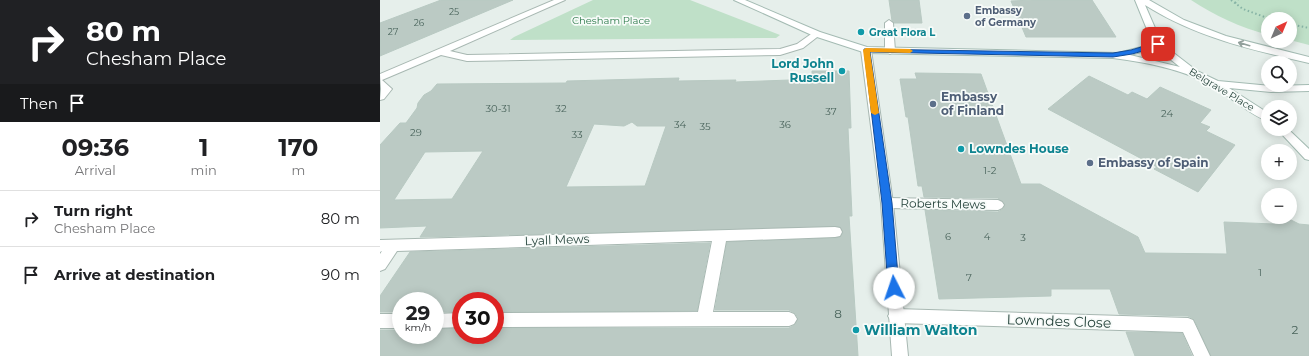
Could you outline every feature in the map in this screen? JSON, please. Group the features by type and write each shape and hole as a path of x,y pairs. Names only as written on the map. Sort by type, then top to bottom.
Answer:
{"main road":[{"path":"380,78 561,0"},
{"path":"738,0 818,34 866,50 1113,55 1134,58 1194,73"},
{"name":"Belgrave Place","path":"1139,0 1158,44 1194,73 1214,83 1261,113"},
{"path":"1143,0 1168,16 1216,36 1268,51 1309,60"},
{"path":"889,23 890,51"},
{"path":"440,52 467,58 780,52 793,50 818,34"},
{"path":"1113,55 1132,52 1158,44"},
{"path":"866,50 887,203 900,356"},
{"path":"380,83 387,89 380,96"},
{"path":"1214,83 1271,89 1309,88"},
{"path":"1289,136 1309,156"},
{"name":"Roberts Mews","path":"887,203 998,205"},
{"name":"Lyall Mews","path":"380,246 835,232"},
{"path":"704,319 720,235"},
{"path":"380,265 394,245"},
{"name":"Lowndes Close","path":"896,316 1188,325 1202,356"},
{"path":"504,320 789,319"},
{"path":"380,321 392,321"}],"path":[{"path":"1231,0 1243,9 1261,16"},
{"path":"1235,3 1238,0"},
{"path":"1297,25 1309,28"}],"green space":[{"name":"Chesham Place","path":"593,0 690,0 780,35 776,38 510,40"},
{"path":"1191,0 1309,0 1309,45 1297,42 1297,12 1261,12 1261,33 1209,11"}],"building":[{"path":"441,0 513,0 380,56 380,23"},
{"path":"889,0 919,0 922,23 894,23 892,21"},
{"path":"1092,0 1116,37 1026,37 1011,1"},
{"path":"812,71 849,71 851,128 848,128 852,216 849,216 858,356 380,356 380,330 392,330 392,344 444,344 444,329 452,328 452,344 504,344 504,328 789,328 795,325 798,318 795,313 789,310 715,310 727,242 835,238 840,237 843,233 840,227 420,237 427,226 380,228 380,145 400,123 406,123 424,95 431,91 437,84 566,83 567,81 679,78 678,81 736,80 735,82 790,80 790,76 812,75","holes":["632,122 637,126 666,126 645,186 566,187 594,124 624,126","483,151 452,199 394,200 425,152"]},
{"path":"915,73 981,74 1021,184 1040,184 1138,237 1145,253 1227,254 1224,222 1261,224 1297,223 1309,225 1309,356 1211,356 1194,319 1188,316 1119,314 1110,289 1051,289 1051,296 939,299 925,210 998,212 1003,209 1005,204 998,198 924,197 922,186 918,186 908,117 906,117 900,79 917,79"},
{"path":"1089,76 1128,95 1132,92 1147,99 1160,87 1211,110 1200,123 1210,127 1206,131 1235,145 1198,192 1154,169 1157,167 1048,109"},
{"path":"710,243 697,311 504,312 504,292 452,292 452,312 444,312 444,292 392,292 392,312 380,312 380,296 410,252"},
{"path":"1126,332 1182,333 1192,356 1135,356"}],"slow traffic":[{"path":"875,113 866,50 910,51"}],"place":[{"name":"Embassy of Germany","path":"967,16"},
{"name":"Great Flora L","path":"861,32"},
{"name":"Lord John Russell","path":"842,71"},
{"name":"Embassy of Finland","path":"933,104"},
{"name":"Lowndes House","path":"961,149"},
{"name":"Embassy of Spain","path":"1090,163"},
{"name":"William Walton","path":"856,330"}],"route":[{"path":"894,288 887,203 866,50 1113,55 1132,52 1158,44"}]}
